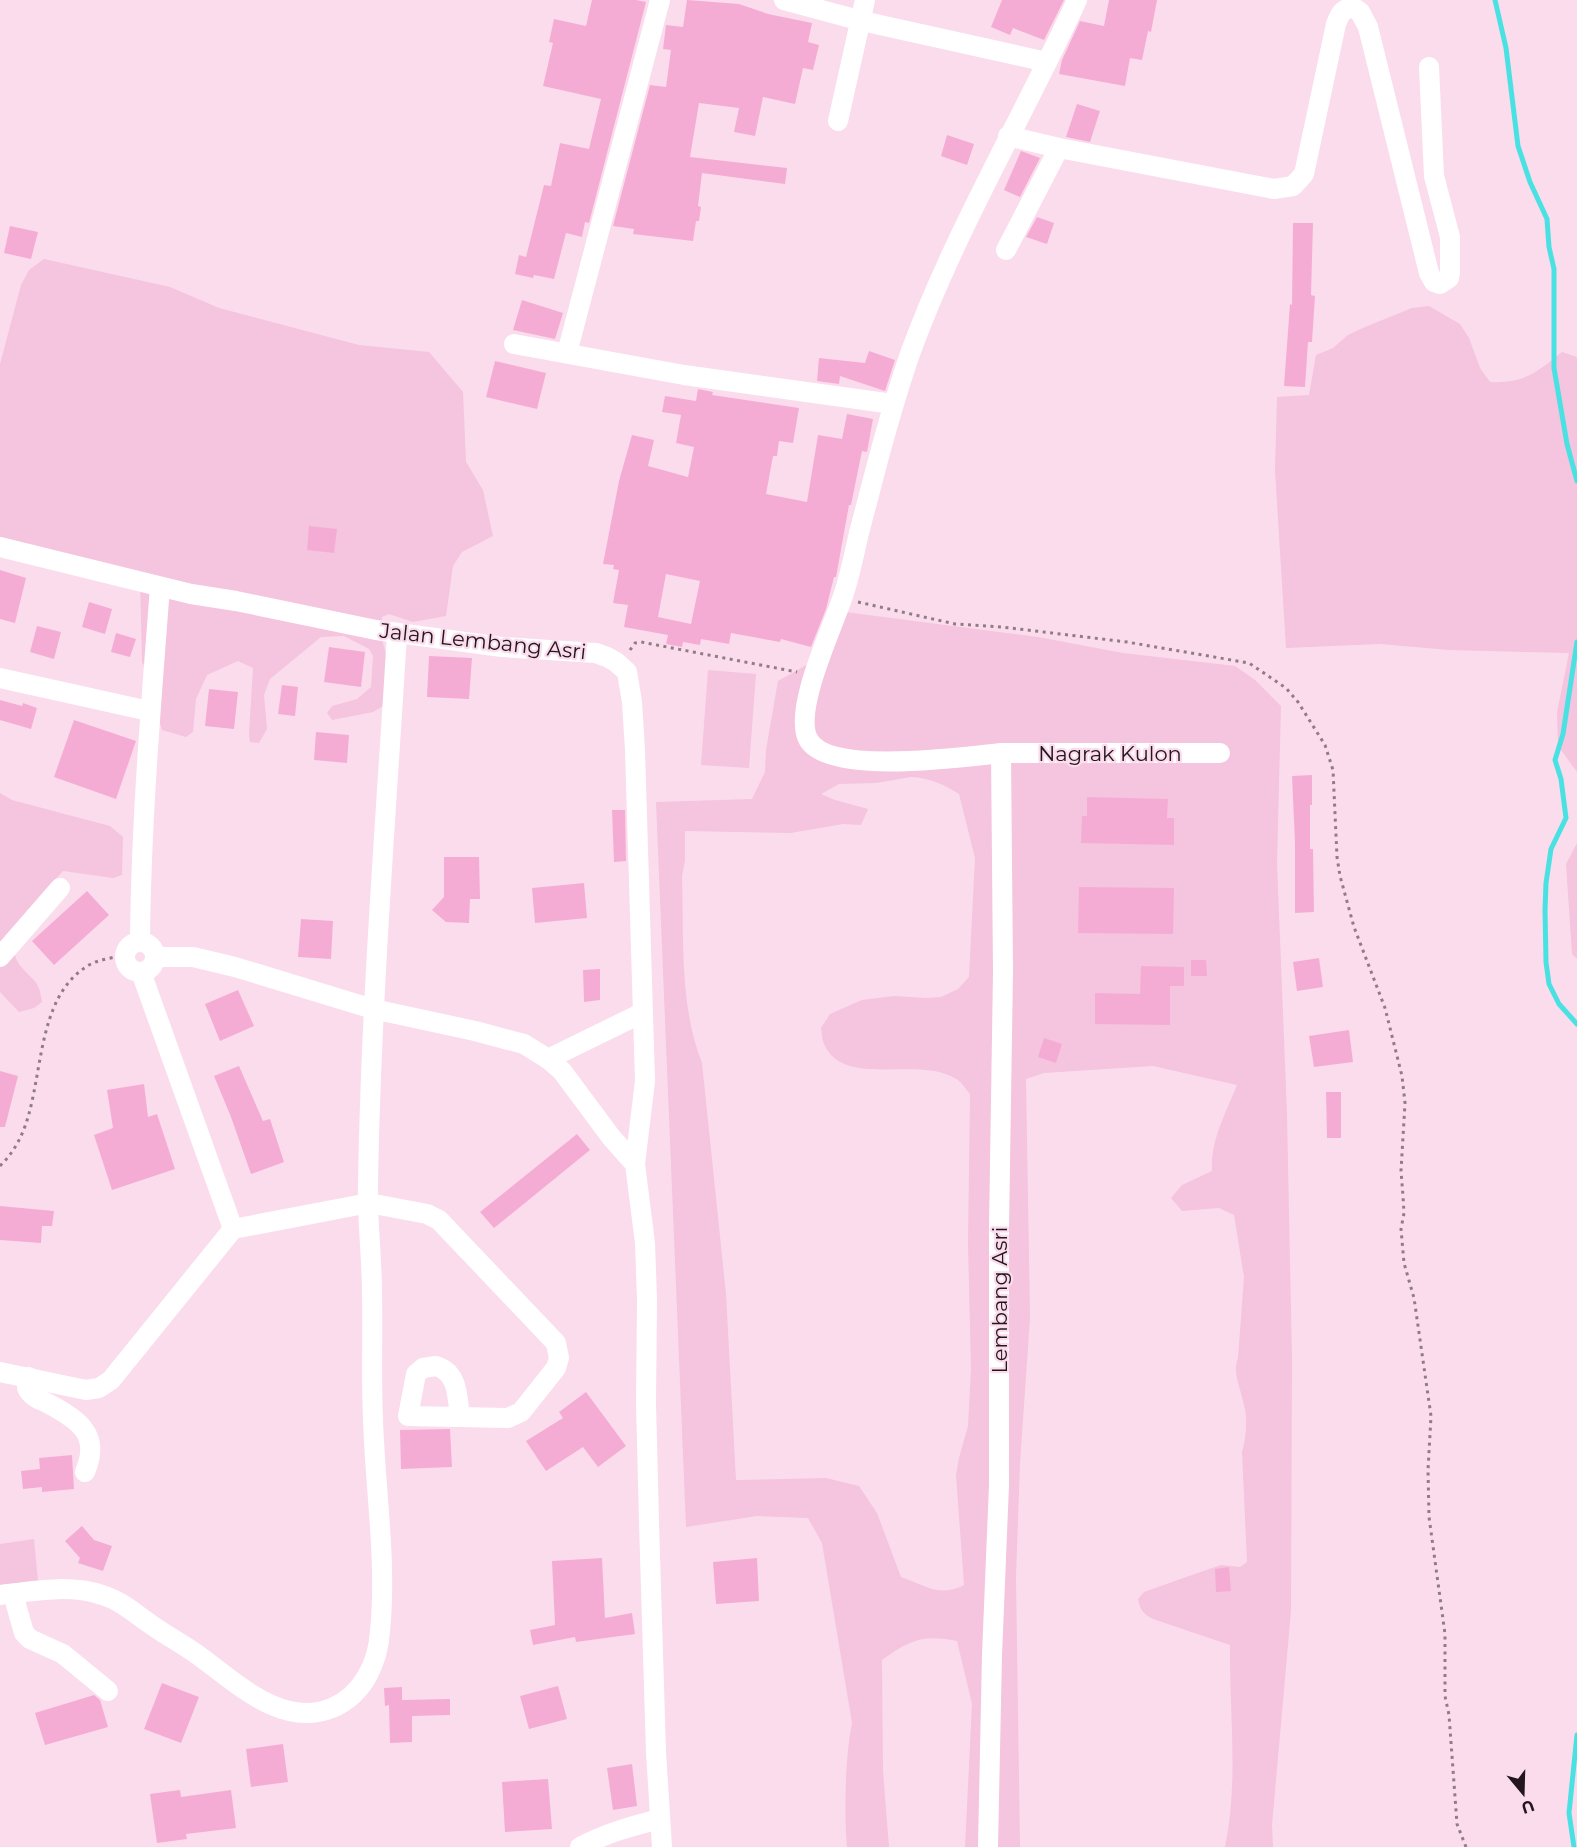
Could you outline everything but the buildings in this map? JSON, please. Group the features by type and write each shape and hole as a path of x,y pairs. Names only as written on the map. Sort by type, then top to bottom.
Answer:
{"street":[{"path":"567,353 660,0"},
{"path":"784,0 862,21 1047,62"},
{"path":"838,121 866,0"},
{"name":"Nagrak Kulon","path":"1077,0 1008,136 939,282 892,404 843,595 813,676 805,729 808,739 820,750 841,758 872,762 1001,753 1220,753"},
{"path":"1008,136 1059,148 1274,189 1293,186 1304,174 1336,24 1340,14 1346,8 1353,7 1360,12 1368,27 1429,273 1434,282 1440,284 1449,278 1450,237 1434,176 1429,67"},
{"path":"1006,250 1059,148"},
{"path":"514,344 684,375 892,404"},
{"name":"Jalan Lembang Asri","path":"0,547 160,587 397,633 502,647 596,653 616,662 627,672"},
{"path":"140,941 141,868 149,711 160,587"},
{"path":"108,1691 63,1654 30,1639 24,1632 7,1595 70,1589 102,1595 119,1602 194,1652 254,1696 274,1706 298,1712 321,1711 334,1707 356,1691 372,1668 377,1653 382,1591 373,1418 373,1298 369,1203 373,1009 397,633"},
{"path":"627,672 632,702 635,750 645,1081 635,1164 645,1243 649,1522 655,1730 662,1847"},
{"path":"0,678 149,711"},
{"name":"Lembang Asri","path":"988,1847 999,1485 999,1229 1003,971 1001,753"},
{"path":"0,957 60,888"},
{"path":"140,941 152,946 156,957 152,967 141,972 130,969 124,956 129,946 140,941"},
{"path":"156,957 193,957 373,1009 524,1044 562,1071 611,1137 635,1164"},
{"path":"141,972 233,1229"},
{"path":"548,1059 642,1013"},
{"path":"0,1372 86,1390 99,1388 111,1380 233,1229 369,1203 421,1213 439,1220 556,1343 559,1350 556,1368 518,1414 508,1418 460,1417"},
{"path":"29,1377 27,1388 33,1396 76,1420 86,1431 91,1444 91,1459 85,1472"},
{"path":"580,1847 598,1837 626,1827 660,1819"}],"path":[{"path":"843,595 860,603 955,624 1002,627 1127,642 1249,663 1286,688 1298,702 1325,745 1333,770 1337,857 1344,892 1354,927 1385,1008 1402,1076 1405,1103 1401,1171 1404,1205 1401,1229 1404,1263 1416,1308 1431,1416 1428,1470 1429,1516 1445,1634 1445,1695 1449,1715 1457,1824 1466,1847"},
{"path":"627,672 631,648 635,643 641,642 813,676"},
{"path":"0,1166 11,1154 26,1123 40,1057 51,1018 61,995 73,977 91,964 124,956"}],"shaded area":[{"path":"44,259 170,287 219,308 359,345 429,352 463,392 466,462 483,490 493,536 462,552 453,566 446,616 413,622 389,614 382,617 382,639 392,679 387,704 373,712 332,720 327,713 332,706 357,699 371,687 373,656 369,649 344,636 321,637 270,679 264,695 267,729 259,743 250,742 249,734 253,668 238,661 207,675 196,699 193,732 186,737 162,730 156,709 158,691 142,662 140,576 0,537 0,364 21,285 29,270"},
{"path":"1429,306 1460,324 1469,338 1480,368 1490,382 1521,379 1562,352 1577,357 1577,772 1558,746 1557,712 1569,653 1449,650 1380,644 1286,648 1275,471 1277,397 1309,395 1316,355 1333,348 1348,335 1412,308"},
{"path":"845,612 1038,637 1123,653 1235,666 1255,680 1281,706 1277,863 1287,1114 1292,1359 1291,1611 1272,1825 1273,1847 1225,1847 1232,1797 1230,1645 1153,1619 1142,1611 1138,1599 1144,1592 1221,1565 1240,1567 1247,1562 1242,1452 1246,1416 1236,1369 1244,1277 1234,1215 1219,1208 1182,1211 1171,1198 1182,1185 1212,1171 1216,1138 1237,1085 1153,1066 1044,1073 1026,1079 1030,1318 1020,1463 1016,1576 1020,1847 965,1847 972,1704 957,1641 935,1638 909,1643 882,1660 883,1771 889,1847 847,1847 846,1785 852,1723 822,1543 808,1518 757,1516 686,1527 656,802 752,799 765,772 766,750 778,681 826,654","holes":["911,777 936,782 959,794 975,858 969,977 958,989 941,997 894,996 862,1000 830,1014 821,1028 825,1046 835,1059 849,1066 943,1073 958,1080 970,1094 968,1243 971,1369 968,1426 956,1475 964,1585 947,1590 932,1589 901,1577 877,1513 859,1486 826,1478 736,1480 726,1294 702,1063 689,1018 684,971 682,876 685,860 685,831 791,833 843,824 861,825 868,809 821,794 839,784 876,783"]},
{"path":"708,670 756,674 749,768 701,765"},
{"path":"0,793 12,800 110,826 123,837 122,875 113,878 63,871 27,914 15,940 15,952 19,964 37,984 42,1002 34,1008 19,1012 0,992"},
{"path":"1577,843 1577,959 1572,954 1566,864"},
{"path":"34,1539 38,1581 0,1585 0,1544"}],"waterway":[{"path":"1495,0 1506,48 1518,146 1530,182 1547,219 1549,247 1554,269 1554,368 1567,444 1577,481"},
{"path":"1577,642 1563,734 1555,760 1561,779 1566,818 1551,849 1545,910 1546,962 1549,984 1559,1004 1577,1024"},
{"path":"1574,1847 1569,1813 1577,1735"}]}
